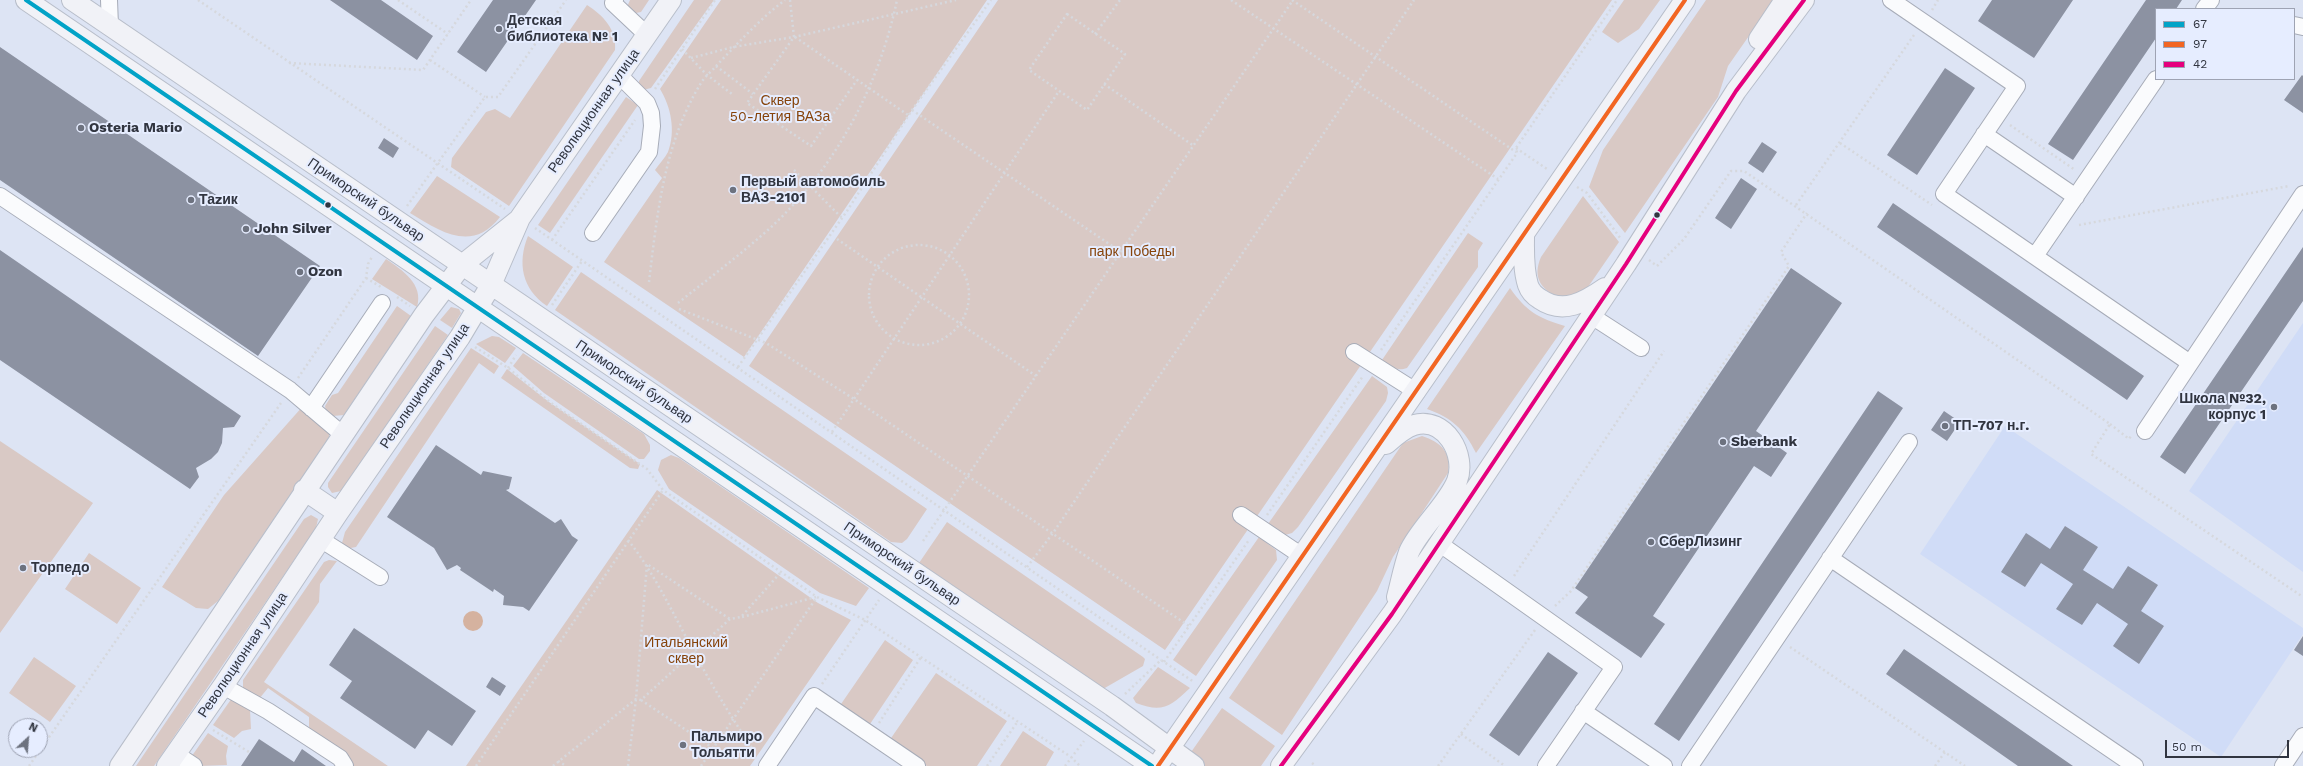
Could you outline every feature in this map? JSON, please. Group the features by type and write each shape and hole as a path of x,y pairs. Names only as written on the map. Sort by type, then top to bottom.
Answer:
{"main road":[{"path":"26,0 1152,766"},
{"name":"Приморский бульвар","path":"72,0 1112,706 1194,766"},
{"name":"Революционная улица","path":"172,760 320,539 460,337 491,285 520,218 671,0"},
{"path":"1158,766 1417,392 1685,0"},
{"path":"1736,92 1748,55 1785,0"},
{"path":"1281,766 1392,614 1440,544 1736,92 1804,0"},
{"path":"120,766 342,434 446,286 462,265 520,218"},
{"path":"1524,236 1524,268 1528,287 1535,296 1545,302 1557,306 1572,306 1590,299 1613,281"},
{"path":"1371,457 1398,434 1415,425 1435,426 1449,436 1457,448 1460,464 1457,481 1410,552 1392,614"},
{"path":"304,490 338,513"}],"street":[{"path":"108,0 110,26"},
{"path":"615,0 613,3 647,36"},
{"path":"1891,0 2017,86 1944,194 2190,363"},
{"path":"593,233 649,152 652,126 651,113 646,103 619,75"},
{"path":"2035,256 2155,80"},
{"path":"1984,134 2076,197"},
{"path":"2139,432 2190,363 2299,189"},
{"path":"0,196 290,390 342,434"},
{"path":"311,408 382,303"},
{"path":"1590,315 1640,348"},
{"path":"1354,352 1417,392"},
{"path":"1690,766 1909,442"},
{"path":"1241,515 1302,556"},
{"path":"320,539 380,577"},
{"path":"1440,544 1614,667 1546,766"},
{"path":"1830,558 2135,766"},
{"path":"223,686 268,710 340,758 345,766"},
{"path":"764,763 814,696 917,766"},
{"path":"1583,712 1664,766"},
{"path":"2283,766 2303,736"},
{"path":"172,760 194,766"}],"path":[{"path":"198,0 288,63 582,261 653,307 944,511 1194,682"},
{"path":"398,0 448,34"},
{"path":"288,63 423,70 470,0"},
{"path":"430,60 485,97 498,97 566,0"},
{"path":"649,282 658,211 667,167 679,127 706,75 733,47 785,0"},
{"path":"790,0 794,37 746,103 811,146 857,80"},
{"path":"678,303 770,229 810,187 842,141 869,88 894,14 897,0"},
{"path":"691,58 733,47 794,37 956,0"},
{"path":"738,367 842,218 908,115 991,0"},
{"path":"1095,34 1120,0"},
{"path":"1231,0 1498,179"},
{"path":"923,541 1293,0 1375,58 1517,153"},
{"path":"1027,567 1053,533 1414,0"},
{"path":"1164,662 1517,153 1516,148 1617,0"},
{"path":"1067,14 1125,54 1104,84 1087,110 1029,70 1067,14"},
{"path":"1924,22 1796,206 2110,424 2129,439 2139,432"},
{"path":"794,37 908,115"},
{"path":"682,49 706,75 732,94"},
{"path":"716,66 753,94"},
{"path":"1104,84 1194,146"},
{"path":"832,432 1059,91"},
{"path":"403,211 437,163 444,157 485,97"},
{"path":"912,110 1121,252"},
{"path":"1996,116 2081,174"},
{"path":"1840,143 1938,209"},
{"path":"794,170 842,218"},
{"path":"2079,225 2299,189"},
{"path":"1925,201 1929,194"},
{"path":"1438,766 1544,617 1571,590 1789,266 1781,252 1807,213"},
{"path":"837,239 1036,376"},
{"path":"917,245 932,247 950,255 964,272 969,287 969,303 961,323 952,333 940,341 922,345 906,343 894,338 883,329 873,314 870,300 871,283 878,267 886,257 898,250 917,245"},
{"path":"29,766 366,278 368,264 375,253"},
{"path":"549,308 582,261"},
{"path":"678,309 758,339 854,399 1189,626"},
{"path":"473,346 508,368 551,403 647,468 663,490 817,597 865,620 1018,721 1071,757 1080,766"},
{"path":"508,368 520,350"},
{"path":"1505,590 1664,351"},
{"path":"2110,424 2091,454 2303,597"},
{"path":"476,766 663,490"},
{"path":"628,540 647,564 693,651 733,719 764,763"},
{"path":"647,564 730,619"},
{"path":"628,766 636,699 647,564"},
{"path":"741,617 781,572"},
{"path":"814,696 888,587"},
{"path":"642,700 693,651 730,619 817,597"},
{"path":"701,766 817,597"},
{"path":"1777,637 1965,766"},
{"path":"872,735 921,657"},
{"path":"1124,695 1161,660"},
{"path":"553,766 636,699 642,700 713,748"},
{"path":"199,721 248,752"},
{"path":"987,766 1018,721"},
{"path":"1461,734 1505,766"},
{"path":"1065,766 1086,739"},
{"path":"1935,766 1945,752"},
{"path":"558,761 566,766"},
{"path":"1312,763 1316,766"}],"shaded area":[{"name":"Школа №32, корпус 1","path":"2303,323 2303,572 2189,491"},
{"path":"2005,426 2303,628 2303,634 2221,757 1920,554"},
{"path":"469,611 477,611 483,617 483,625 477,631 469,631 463,625 463,617"}],"green space":[{"path":"630,0 649,0 641,12 636,13 627,7"},
{"path":"694,0 714,0 651,88 643,90 639,85 639,81"},
{"name":"Сквер 50-летия ВАЗа","path":"721,0 987,0 744,357 604,262 662,178 655,170 668,152 672,136 672,128 667,103 660,89"},
{"name":"парк Победы","path":"998,0 1612,0 1165,650 749,366"},
{"path":"1624,0 1660,0 1639,29 1618,43 1602,32"},
{"path":"1706,0 1774,0 1728,66 1718,97 1625,233 1589,187 1603,150"},
{"path":"587,5 598,13 608,24 614,36 615,50 509,206 451,167 452,158 486,112 495,109 510,118"},
{"path":"626,97 638,105 550,233 538,225"},
{"path":"437,176 500,217 489,228 478,234 467,237 456,236 433,227 410,213"},
{"path":"1583,196 1619,242 1586,290 1580,294 1559,299 1547,291 1540,282 1537,271 1538,264 1541,257"},
{"path":"1468,233 1483,243 1478,251 1478,267 1407,368 1397,369 1391,366 1382,360"},
{"path":"528,236 573,267 547,306 532,292 524,275 523,256"},
{"path":"386,259 410,278 417,291 417,307 372,279"},
{"path":"581,272 927,509 907,539 902,543 891,542 555,310"},
{"path":"1510,288 1522,303 1533,313 1547,320 1565,326 1476,453 1467,437 1456,425 1444,416 1427,409"},
{"path":"397,306 411,316 344,415 333,416 326,411 325,406 332,395 338,393"},
{"path":"451,307 459,309 461,313 452,328 440,320"},
{"path":"435,326 448,335 341,491 332,493 328,487 328,483"},
{"path":"492,336 499,337 516,348 505,363 476,344"},
{"path":"471,348 499,366 494,374 479,363 356,547 345,549 342,543 345,532"},
{"path":"523,353 644,434 650,445 650,451 644,459 639,459 544,393 513,366"},
{"path":"507,369 549,402 640,464 638,469 630,468 501,378"},
{"path":"1372,376 1387,387 1388,393 1386,401 1298,527 1292,533 1285,535 1268,524"},
{"path":"303,406 329,433 329,438 218,601 208,609 196,608 162,587 224,495"},
{"path":"1422,436 1429,438 1444,449 1447,454 1449,466 1448,473 1393,557 1377,591 1282,735 1229,698 1403,443"},
{"name":"Торпедо","path":"0,441 93,503 0,633"},
{"path":"671,455 679,458 869,588 856,606 820,593 669,489 658,470 661,460"},
{"name":"Итальянский сквер","path":"657,490 818,603 851,620 750,766 466,766"},
{"path":"311,515 318,519 316,528 154,766 136,766 304,519"},
{"path":"947,522 1143,657 1145,659 1143,666 1103,689 919,563"},
{"path":"1259,537 1276,550 1277,560 1196,676 1173,660"},
{"path":"89,553 141,588 117,624 65,589"},
{"path":"329,560 337,561 320,584 319,602 264,682 388,766 351,766 311,732 309,727 309,717 268,688 259,699 243,691 243,680 324,562"},
{"path":"885,640 913,660 868,727 839,707"},
{"path":"34,657 76,686 50,722 48,718 44,718 9,693"},
{"path":"1158,667 1190,688 1171,704 1159,708 1153,708 1136,703 1133,698"},
{"path":"936,673 1007,721 977,766 927,766 889,741"},
{"path":"232,698 250,710 251,729 242,731 234,738 213,725"},
{"path":"1222,708 1275,746 1261,766 1204,766 1189,755"},
{"path":"1023,731 1054,752 1046,766 1000,766"},
{"path":"208,733 228,746 226,756 227,765 199,766 189,760"}],"building":[{"path":"330,0 381,0 433,36 417,60"},
{"path":"493,0 536,0 486,72 457,52"},
{"path":"1992,0 2073,0 2034,58 1978,21"},
{"path":"2146,0 2182,0 2177,8 2155,8 2155,39 2073,160 2048,144"},
{"path":"0,47 320,266 258,356 0,180"},
{"path":"1945,68 1975,88 1917,175 1887,155"},
{"path":"2302,75 2303,76 2303,113 2284,100"},
{"path":"384,138 399,148 393,158 378,148"},
{"path":"1762,142 1777,152 1763,173 1748,163"},
{"path":"1741,178 1757,189 1731,229 1715,218"},
{"path":"1893,203 2144,376 2127,400 1877,227"},
{"path":"2303,247 2303,301 2185,474 2160,457"},
{"path":"0,250 241,416 234,427 223,428 222,443 218,452 211,459 196,468 199,477 190,489 0,360"},
{"name":"Sberbank","path":"1791,268 1842,303 1756,431 1787,453 1771,477 1754,466 1653,616 1665,624 1641,658 1575,613 1588,597 1575,588"},
{"path":"1878,391 1903,408 1679,741 1654,724"},
{"name":"ТП-707 н.г.","path":"1944,411 1960,422 1947,441 1931,430"},
{"path":"436,445 481,475 483,471 512,477 509,489 506,490 555,523 561,519 572,536 578,540 529,611 523,607 503,605 504,596 494,589 493,592 460,570 461,568 457,565 447,570 434,548 387,517"},
{"path":"2065,526 2098,547 2083,570 2113,589 2128,566 2158,585 2141,611 2164,626 2139,664 2113,646 2128,624 2097,603 2082,625 2056,609 2073,584 2041,563 2025,587 2001,572 2026,533 2050,549"},
{"path":"354,628 476,711 452,746 428,730 415,749 340,698 352,681 329,665"},
{"path":"2303,636 2303,656 2294,650"},
{"path":"1904,649 2073,766 2018,766 1886,674"},
{"path":"1548,652 1578,673 1519,756 1489,735"},
{"path":"492,677 506,686 500,696 486,687"},
{"path":"259,739 294,762 302,749 326,766 241,766"}],"transit line":[{"name":"67","path":"26,0 1152,766"},
{"name":"97","path":"1158,766 1685,0"},
{"name":"42","path":"1281,766 1392,614 1626,264 1736,91 1804,0"}],"place":[{"name":"Детская библиотека № 1","path":"499,29"},
{"name":"Osteria Mario","path":"81,128"},
{"name":"Первый автомобиль ВАЗ-2101","path":"733,190"},
{"name":"Таzик","path":"191,200"},
{"name":"John Silver","path":"246,229"},
{"name":"Ozon","path":"300,272"},
{"name":"Школа №32, корпус 1","path":"2274,407"},
{"name":"ТП-707 н.г.","path":"1945,426"},
{"name":"Sberbank","path":"1723,442"},
{"name":"СберЛизинг","path":"1651,542"},
{"name":"Торпедо","path":"23,568"},
{"name":"Пальмиро Тольятти","path":"683,745"}]}
